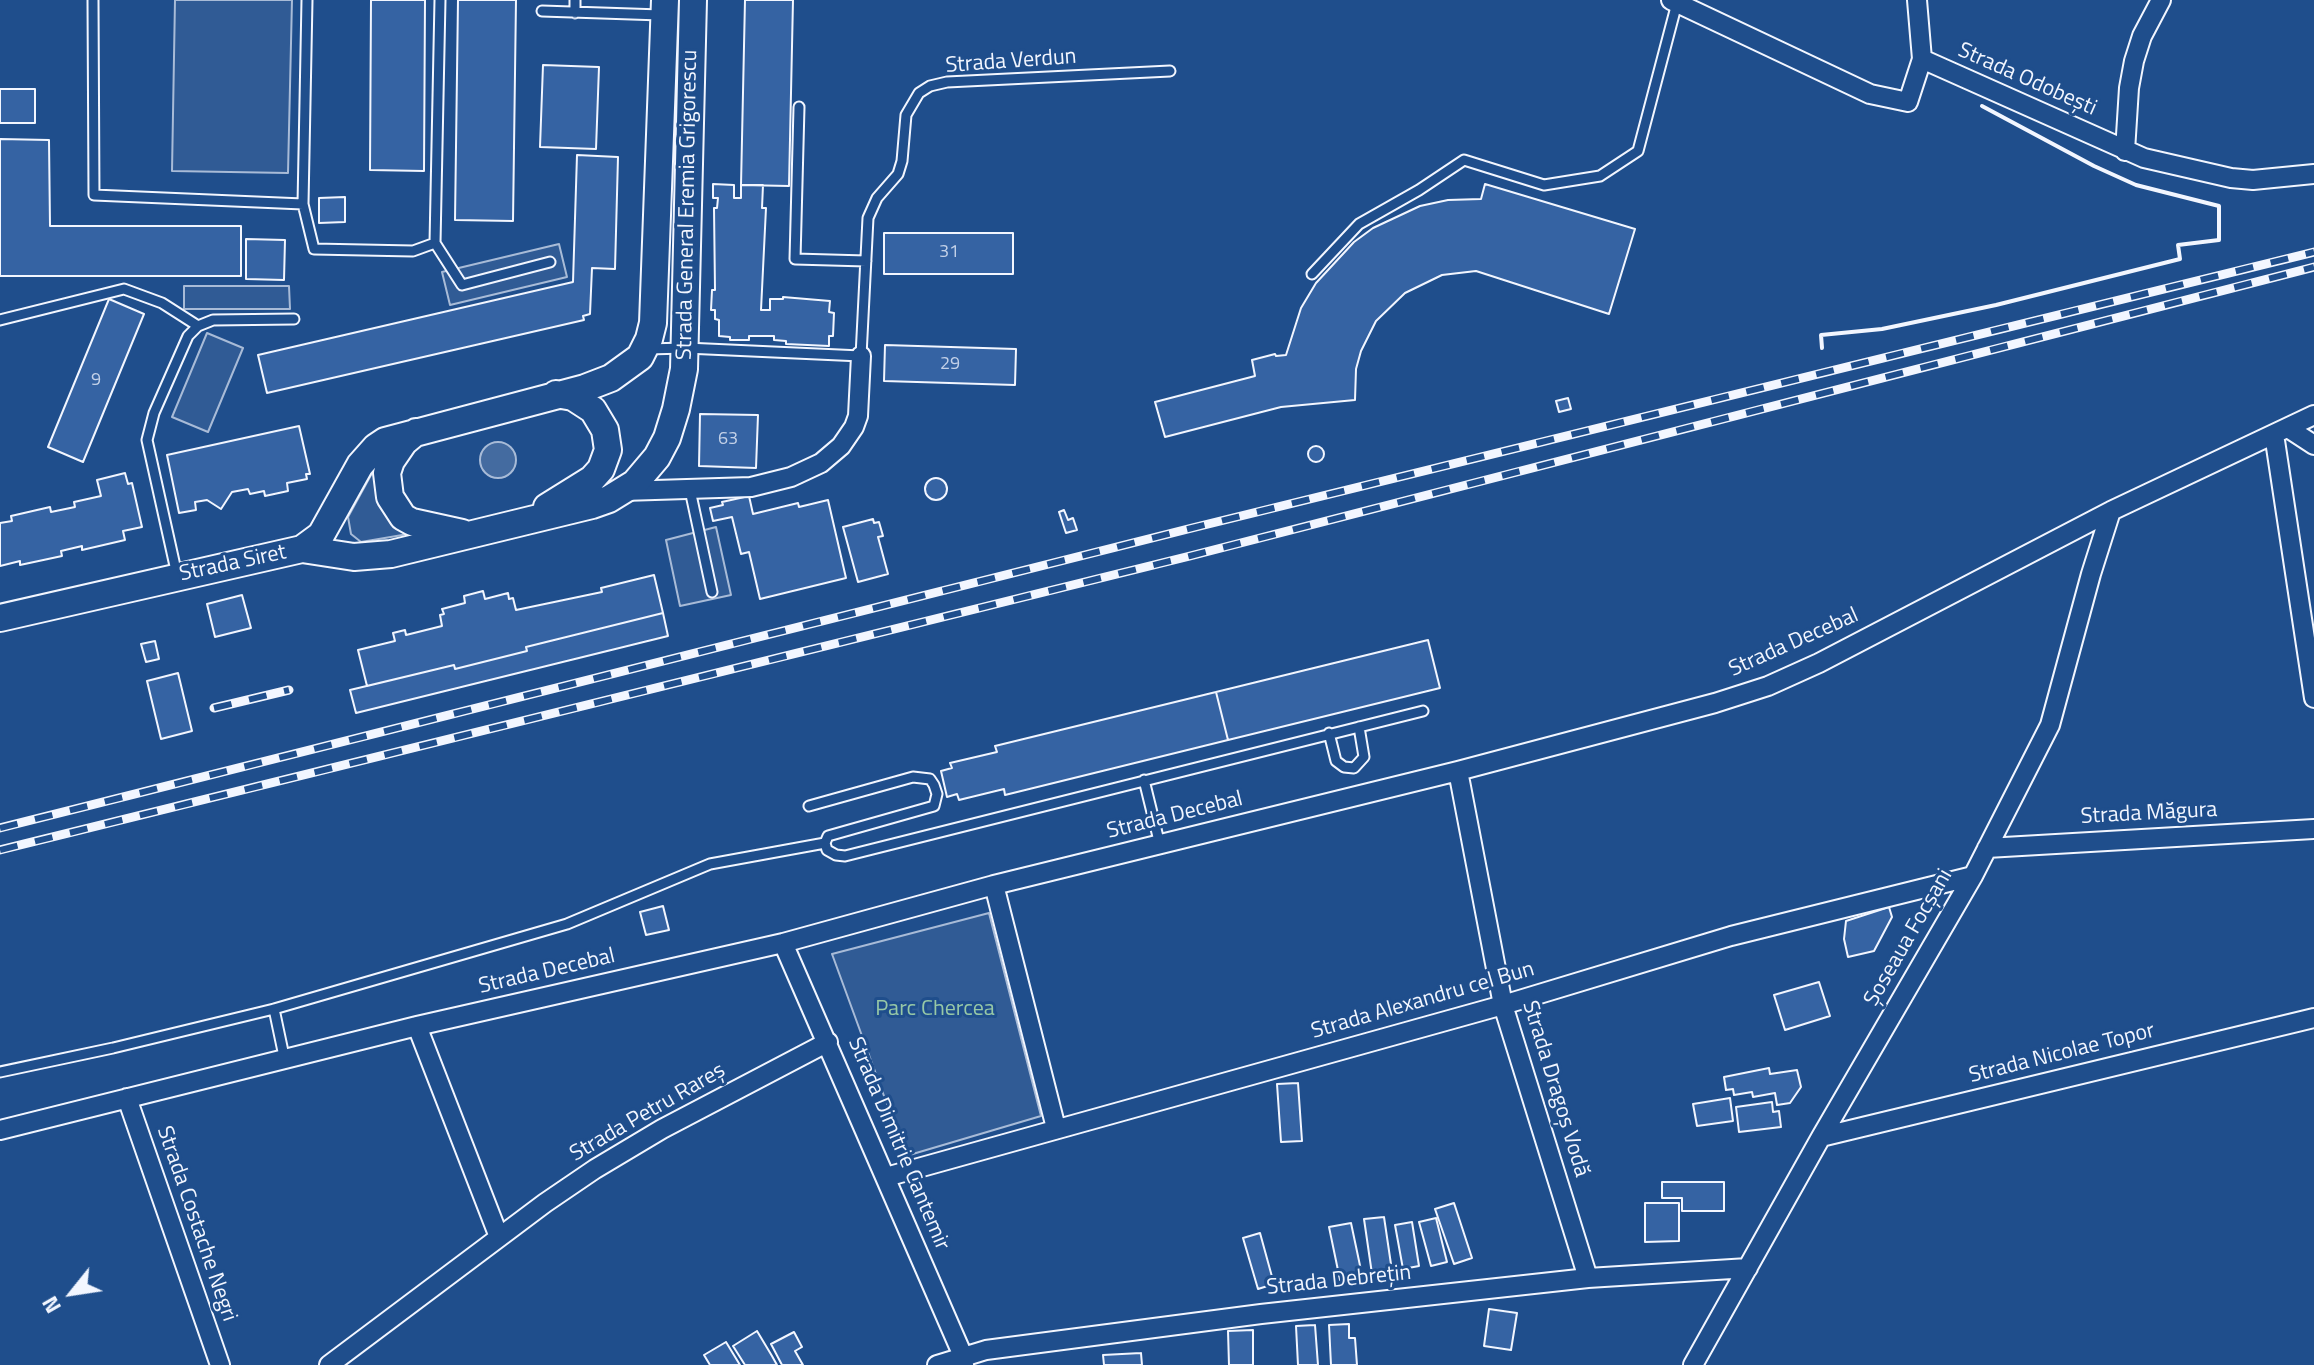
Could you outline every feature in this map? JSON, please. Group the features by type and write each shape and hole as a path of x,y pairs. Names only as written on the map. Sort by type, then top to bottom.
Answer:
{"street":[{"name":"Strada General Eremia Grigorescu","path":"676,409 686,348 693,0"},
{"path":"1917,0 1922,59"},
{"path":"2125,151 2134,61 2142,36 2161,0"},
{"name":"Strada Odobești","path":"1680,3 1870,94 1908,102 1922,59 2125,151 2182,169 2253,180 2314,174"},
{"name":"Strada General Eremia Grigorescu","path":"302,549 314,542 328,525 360,465 376,447 396,436 585,388 611,378 632,364 644,349 653,323 665,8"},
{"path":"623,491 751,487 773,483 808,470 831,456 849,436 858,416 861,356"},
{"name":"Strada Siret","path":"525,520 592,479 601,469 608,450 605,430 593,410 573,397 556,394"},
{"name":"Strada Siret","path":"0,618 177,575 302,549 354,557 391,554 592,505 635,483 657,457 676,409"},
{"name":"Strada Decebal","path":"0,1130 417,1026 783,943 994,885 1458,771 1715,703 1768,686 1819,663 2111,511 2314,415"},
{"name":"Strada Siret","path":"419,430 404,442 391,461 387,473 390,497 403,517 412,522 467,534"},
{"path":"2281,431 2314,445"},
{"path":"2281,431 2314,698"},
{"name":"Șoseaua Focșani","path":"1693,1365 1973,876 2050,725 2111,511"},
{"name":"Strada Dragoș Vodă","path":"1458,771 1503,1005 1588,1278"},
{"name":"Strada Măgura","path":"1987,848 2314,829"},
{"name":"Strada Alexandru cel Bun","path":"886,1177 1503,1005 1731,936 1973,876"},
{"path":"994,885 1056,1128"},
{"name":"Strada Dimitrie Cantemir","path":"783,943 963,1361"},
{"name":"Strada Nicolae Topor","path":"1821,1137 2314,1018"},
{"path":"417,1026 499,1237"},
{"name":"Strada Petru Rareș","path":"329,1365 595,1169 662,1129 828,1042"},
{"name":"Strada Costache Negri","path":"127,1098 220,1365"},
{"name":"Strada Debrețin","path":"937,1365 963,1361 986,1350 1261,1314 1588,1278 1748,1268"}],"lane":[{"path":"93,0 94,195 303,204"},
{"path":"307,0 303,204 314,249 413,251 435,243"},
{"path":"440,0 435,243 462,285 550,262"},
{"path":"575,0 575,13"},
{"path":"1312,274 1359,224 1464,160 1544,185 1600,176 1638,151 1680,3"},
{"path":"542,11 575,13 665,8"},
{"name":"Strada Verdun","path":"861,356 870,208 898,174 906,115 912,101 930,86 947,82 1170,71"},
{"path":"799,107 795,259 866,261"},
{"path":"0,320 124,289 162,303 198,326"},
{"path":"177,575 147,440 154,413 182,349 188,336 198,326 213,320 294,319"},
{"path":"644,349 861,356"},
{"path":"690,490 712,592"},
{"path":"825,843 831,853 845,856 1423,711"},
{"path":"1329,733 1336,761 1344,767 1354,768 1364,757 1359,727"},
{"path":"809,806 913,777 930,779 934,785 937,794 934,806 828,836 825,843"},
{"path":"1144,780 1160,845"},
{"path":"0,1072 274,1009 559,927 710,864 825,843"},
{"path":"274,1009 285,1061"}],"shaded area":[{"path":"175,0 292,0 288,173 172,171"},
{"path":"559,244 567,277 450,305 442,272"},
{"path":"184,286 289,286 290,309 184,309"},
{"path":"207,333 243,348 208,432 172,417"},
{"path":"498,442 511,447 516,460 511,473 498,478 485,473 480,460 485,447"},
{"path":"382,455 420,532 361,542 351,534 348,517"},
{"path":"716,527 731,595 680,606 666,540"},
{"name":"Parc Chercea","path":"989,913 1041,1116 906,1156 832,954"}],"building":[{"path":"371,0 425,0 424,171 370,170"},
{"path":"458,0 516,0 513,221 455,220"},
{"path":"745,0 793,0 789,186 741,185"},
{"path":"543,65 599,67 596,149 540,147"},
{"path":"0,89 35,89 35,123 0,123"},
{"path":"0,139 49,140 50,226 241,226 241,276 0,276"},
{"path":"577,155 618,157 615,269 592,268 590,314 583,316 584,320 267,393 258,355 573,282"},
{"path":"713,184 734,185 734,198 741,198 741,185 763,185 762,208 766,208 761,310 770,310 770,299 783,297 830,301 829,312 834,313 833,336 829,336 829,346 786,344 786,341 774,340 774,336 730,340 730,337 719,336 719,320 715,319 715,310 711,310 712,290 715,290 714,208 717,208 718,198 713,198"},
{"path":"1485,184 1635,229 1609,314 1476,271 1442,275 1405,293 1376,321 1356,369 1355,400 1281,407 1165,437 1155,402 1255,376 1252,360 1275,354 1286,355 1301,308 1316,283 1354,242 1373,228 1420,206 1448,200 1481,199"},
{"path":"345,197 345,222 319,223 319,198"},
{"path":"884,233 1013,233 1013,274 884,274"},
{"path":"246,239 285,240 284,280 246,279"},
{"path":"109,299 144,314 83,462 48,447"},
{"path":"885,345 1016,349 1015,385 884,381"},
{"path":"1568,398 1571,409 1559,412 1556,401"},
{"path":"700,414 758,415 756,468 699,466"},
{"path":"299,426 310,474 306,474 307,479 287,483 288,491 265,496 264,491 250,494 248,489 232,492 221,509 207,500 195,502 196,510 179,513 167,455"},
{"path":"1316,446 1324,454 1316,462 1308,454"},
{"path":"125,473 128,484 132,483 142,527 123,531 125,540 82,550 82,546 61,551 62,556 20,565 20,561 0,566 0,523 12,521 11,516 50,507 51,512 75,507 74,502 101,496 97,480"},
{"path":"932,478 940,478 947,489 940,500 932,500 925,493 925,485"},
{"path":"749,496 753,514 798,503 799,507 828,500 846,578 760,599 749,552 741,554 732,517 713,521 710,508"},
{"path":"1064,510 1068,520 1073,518 1077,530 1066,533 1059,512"},
{"path":"873,519 874,523 879,522 883,536 878,537 888,574 858,582 843,527"},
{"path":"654,575 663,613 526,647 527,651 455,669 454,665 367,686 358,650 395,641 393,633 405,630 406,635 442,626 442,609 465,603 464,596 483,591 485,599 508,593 516,610 602,592 601,588"},
{"path":"242,595 251,628 215,637 207,604"},
{"path":"663,613 668,636 356,713 350,690 454,665 455,669 527,651 526,647"},
{"path":"1428,640 1440,688 1228,740 1216,692"},
{"path":"155,641 159,659 146,662 141,644"},
{"path":"178,673 192,731 161,739 147,681"},
{"path":"1216,692 1228,740 1005,795 1004,789 959,800 957,794 947,797 941,771 952,768 950,763 997,752 995,746"},
{"path":"663,906 669,930 646,935 640,912"},
{"path":"1889,907 1892,917 1874,951 1848,957 1844,939 1846,921"},
{"path":"1819,982 1830,1016 1785,1030 1774,995"},
{"path":"1769,1068 1770,1074 1797,1070 1801,1087 1790,1103 1777,1105 1775,1093 1753,1097 1752,1092 1734,1095 1733,1089 1726,1090 1724,1077"},
{"path":"1298,1083 1302,1141 1281,1142 1277,1084"},
{"path":"1730,1098 1733,1121 1697,1126 1693,1104"},
{"path":"1772,1102 1773,1112 1779,1111 1781,1127 1739,1132 1736,1107"},
{"path":"1662,1182 1724,1182 1724,1211 1682,1211 1682,1198 1662,1198"},
{"path":"1454,1203 1472,1258 1454,1264 1435,1209"},
{"path":"1645,1203 1679,1203 1679,1241 1645,1242"},
{"path":"1384,1217 1392,1271 1372,1274 1364,1219"},
{"path":"1436,1218 1447,1262 1431,1266 1419,1222"},
{"path":"1412,1222 1419,1266 1403,1269 1395,1225"},
{"path":"1351,1223 1362,1275 1340,1280 1329,1227"},
{"path":"1260,1233 1274,1284 1258,1289 1243,1238"},
{"path":"1489,1309 1517,1313 1511,1350 1484,1346"},
{"path":"1349,1324 1349,1338 1355,1338 1357,1365 1331,1365 1329,1325"},
{"path":"1315,1325 1318,1365 1298,1365 1296,1326"},
{"path":"1253,1330 1253,1365 1229,1365 1228,1331"},
{"path":"757,1331 777,1365 745,1365 733,1346"},
{"path":"794,1332 802,1347 795,1351 803,1365 782,1365 771,1344"},
{"path":"726,1342 740,1365 710,1365 704,1355"},
{"path":"1141,1353 1142,1365 1104,1365 1103,1355"}],"railway":[{"path":"0,828 1192,528 2314,252"},
{"path":"0,850 1190,556 2314,267"},
{"path":"214,708 289,690"}],"wall":[{"path":"1822,348 1821,335 1882,329 1996,305 2180,259 2178,245 2219,240 2219,206 2136,185 1982,106"}]}
